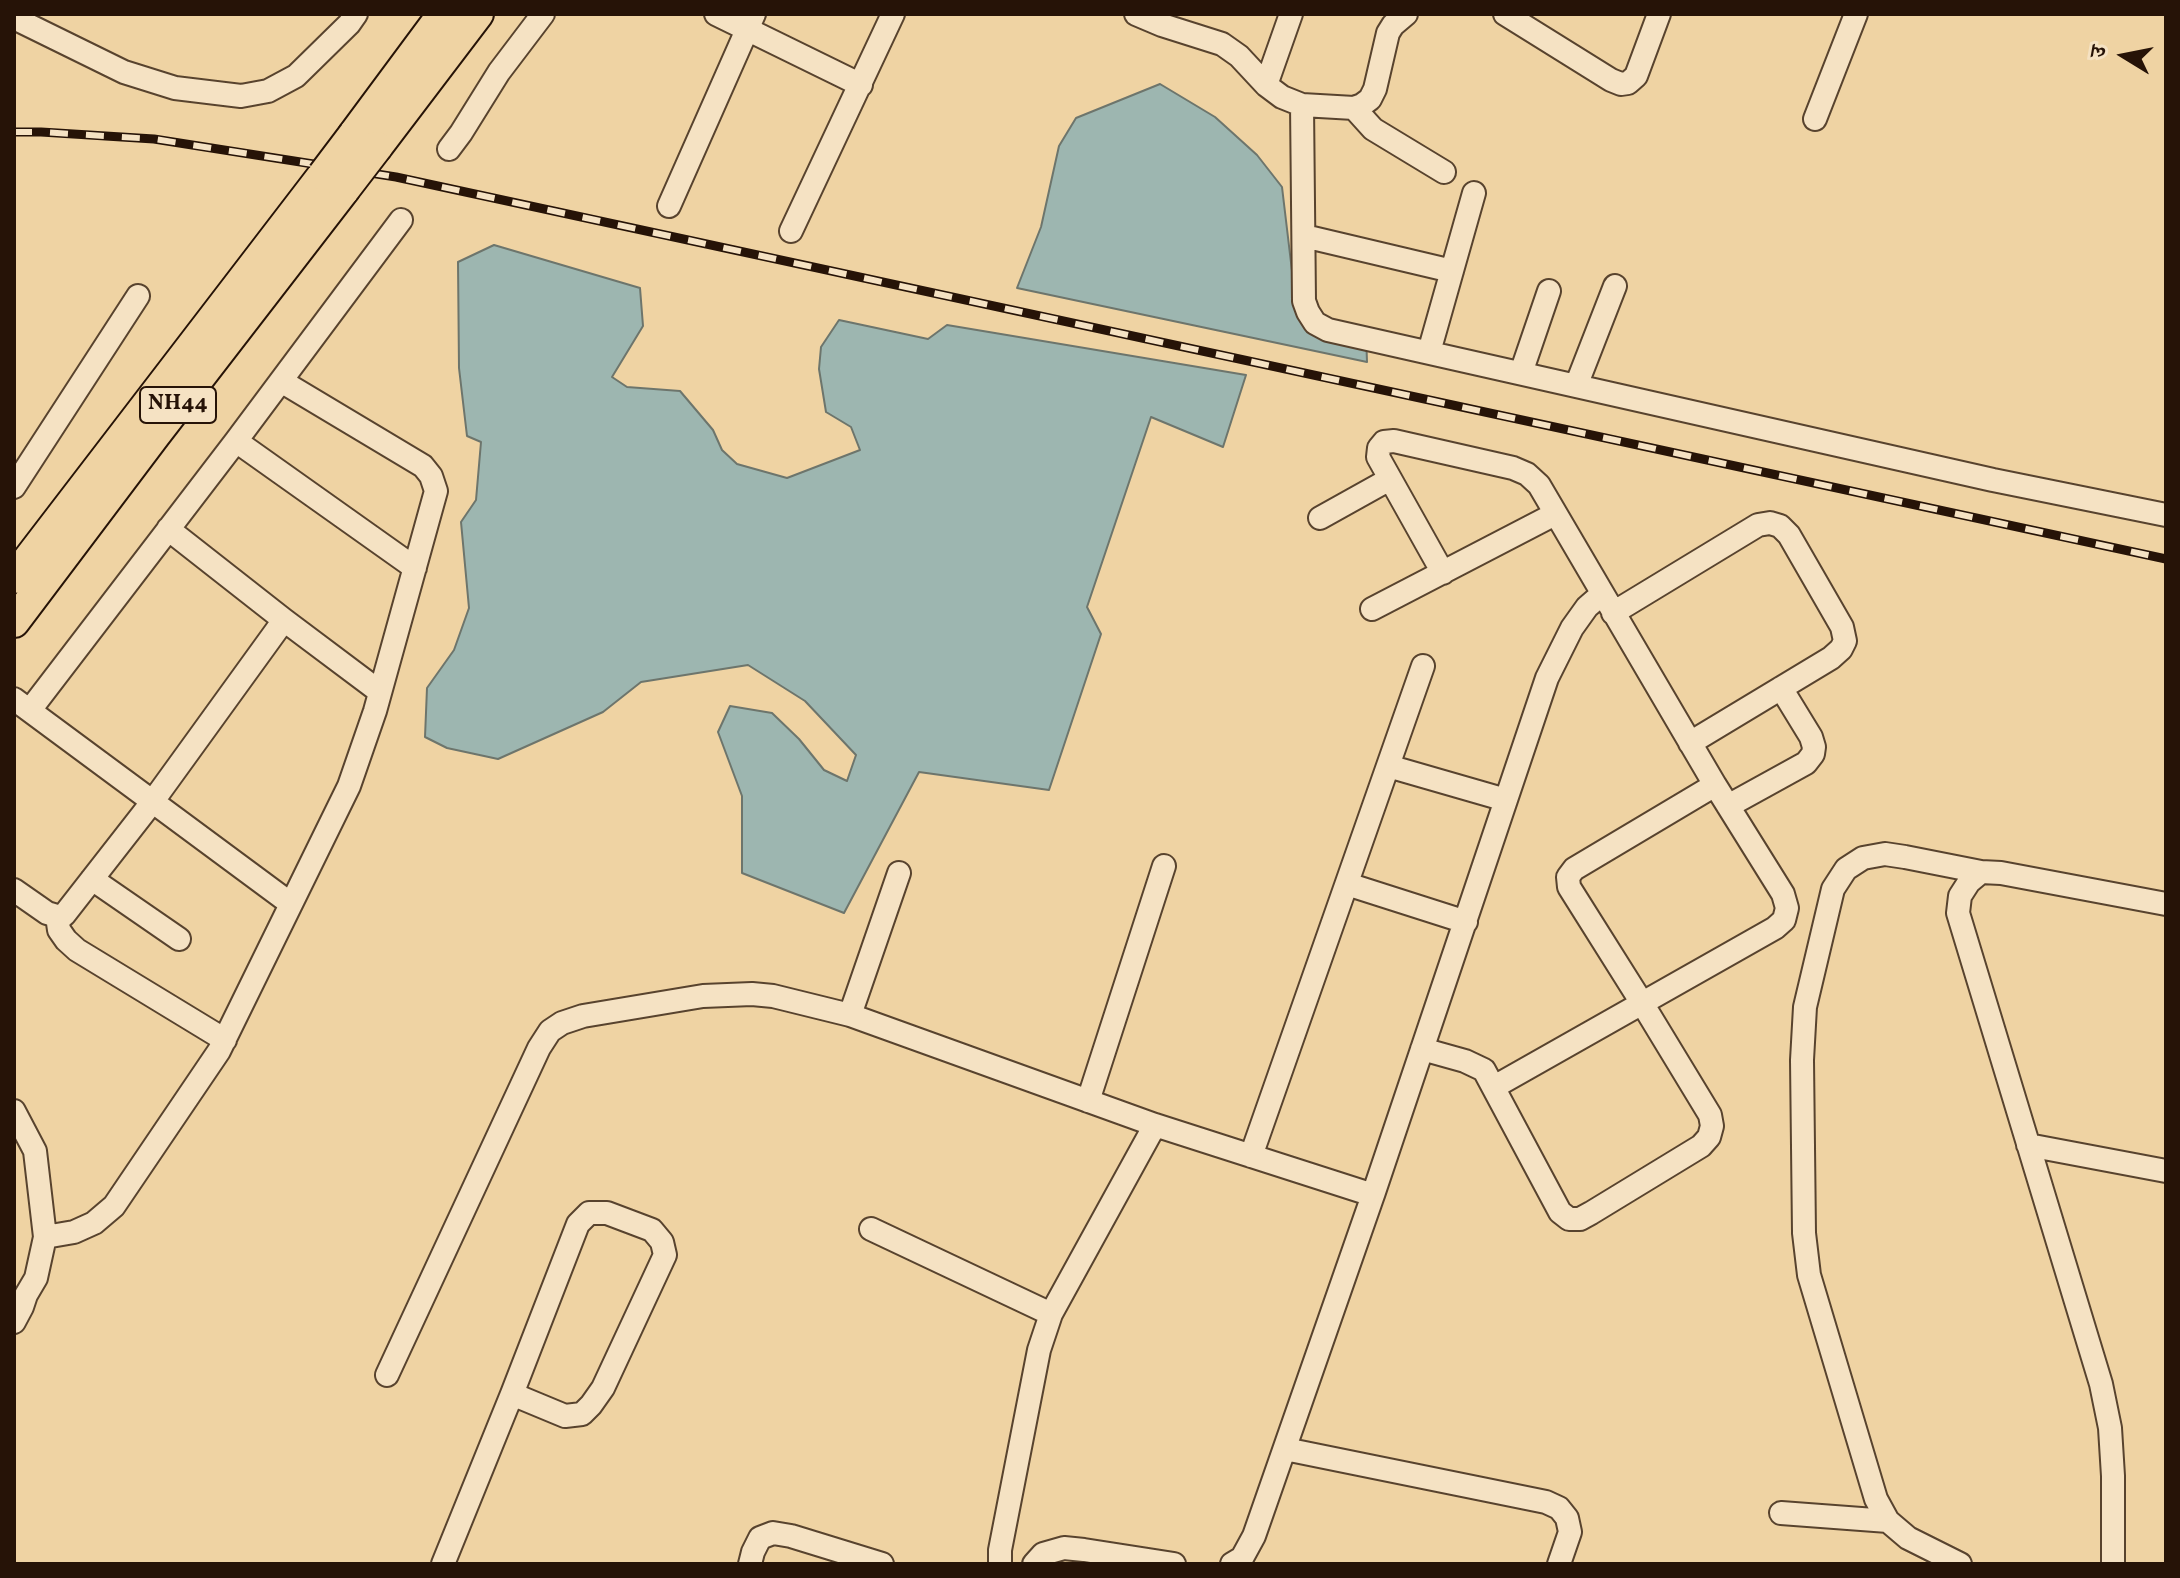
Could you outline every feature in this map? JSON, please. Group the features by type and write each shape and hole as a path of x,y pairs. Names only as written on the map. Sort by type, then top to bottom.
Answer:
{"highway":[{"name":"NH44","path":"14,622 155,435 365,140 443,14"},
{"name":"NH44","path":"365,140 478,14"},
{"name":"NH44","path":"14,578 333,183"}],"street":[{"path":"449,149 499,72 543,14"},
{"path":"716,14 750,22 861,85"},
{"path":"791,231 893,14"},
{"path":"1136,14 1222,44 1282,97 1302,105 1354,108 1370,99 1388,33 1406,14"},
{"path":"1266,85 1291,14"},
{"path":"1505,14 1621,84 1628,83 1636,76 1659,14"},
{"path":"1815,119 1856,14"},
{"path":"14,18 124,72 175,88 241,96 268,91 296,76 346,17"},
{"path":"669,206 750,22"},
{"path":"1302,105 1304,301 1315,323 1328,330 1993,480 2166,515"},
{"path":"1354,108 1373,129 1444,172"},
{"path":"1429,352 1474,193"},
{"path":"291,904 22,704 168,529 401,220"},
{"path":"1304,236 1452,271"},
{"path":"1576,386 1615,286"},
{"path":"1521,373 1549,291"},
{"path":"14,487 138,296"},
{"path":"45,1237 74,1232 94,1223 114,1206 219,1051 349,786 380,692 415,568 436,491 431,476 423,466 281,381"},
{"path":"236,441 415,568"},
{"path":"1443,573 1378,457 1379,448 1384,442 1394,441 1513,468 1527,474 1539,485 1715,785 1783,894 1787,908 1784,920 1775,928 1494,1087"},
{"path":"1320,518 1390,479"},
{"path":"1372,609 1555,514"},
{"path":"1232,1564 1242,1558 1254,1536 1373,1195 1547,678 1560,650 1587,607 1608,603 1758,525 1770,523 1780,526 1789,535 1842,627 1845,641 1831,658 1690,743"},
{"path":"168,529 380,692"},
{"path":"14,890 47,913 64,915 153,801 284,620"},
{"path":"1251,1156 1423,666"},
{"path":"1728,806 1806,763 1813,754 1811,737 1781,688"},
{"path":"1388,766 1506,800"},
{"path":"1422,1049 1477,1065 1484,1070 1560,1212 1569,1219 1580,1219 1701,1146 1709,1137 1712,1126 1710,1115 1569,887 1568,877 1574,869 1715,785"},
{"path":"1960,1564 1908,1538 1888,1521 1876,1499 1809,1275 1804,1233 1802,1060 1805,1007 1833,889 1846,869 1863,858 1885,854 2166,904"},
{"path":"1088,1101 1164,866"},
{"path":"1981,872 1969,882 1960,896 1958,913 2101,1384 2110,1428 2113,1564"},
{"path":"850,1015 899,873"},
{"path":"92,879 179,939"},
{"path":"1347,884 1466,922"},
{"path":"57,916 59,930 77,950 225,1040"},
{"path":"387,1375 539,1048 550,1031 583,1016 703,996 773,996 850,1015 1155,1125 1373,1195"},
{"path":"14,1111 35,1151 45,1237 36,1278 20,1291 22,1307 14,1322"},
{"path":"1000,1564 1000,1550 1039,1350 1051,1314 1155,1125"},
{"path":"2028,1145 2166,1171"},
{"path":"443,1564 578,1224 589,1213 607,1213 652,1230 662,1242 665,1255 603,1388 591,1405 582,1414 565,1416 512,1394"},
{"path":"871,1229 1051,1314"},
{"path":"1285,1449 1546,1502 1559,1508 1567,1518 1570,1532 1559,1564"},
{"path":"1781,1513 1888,1521"},
{"path":"750,1564 760,1538 773,1533 882,1564"},
{"path":"1034,1564 1043,1554 1064,1548 1174,1564"}],"water":[{"path":"1160,84 1215,117 1257,155 1282,187 1297,313 1366,332 1367,362 1017,288 1041,227 1059,146 1076,118"},
{"path":"494,245 640,288 643,326 612,377 627,387 680,391 713,430 722,450 737,464 787,478 860,450 851,427 826,412 819,369 821,347 839,320 928,339 947,325 1246,375 1223,447 1151,417 1087,607 1101,634 1049,790 919,772 844,913 742,873 742,796 718,732 730,706 772,713 799,739 824,770 847,781 856,755 805,701 748,665 641,682 603,712 498,759 447,748 425,737 427,688 454,650 469,608 461,522 476,500 481,442 467,436 459,368 458,262"}],"railway":[{"path":"14,132 154,139 396,177 2166,559"}]}
